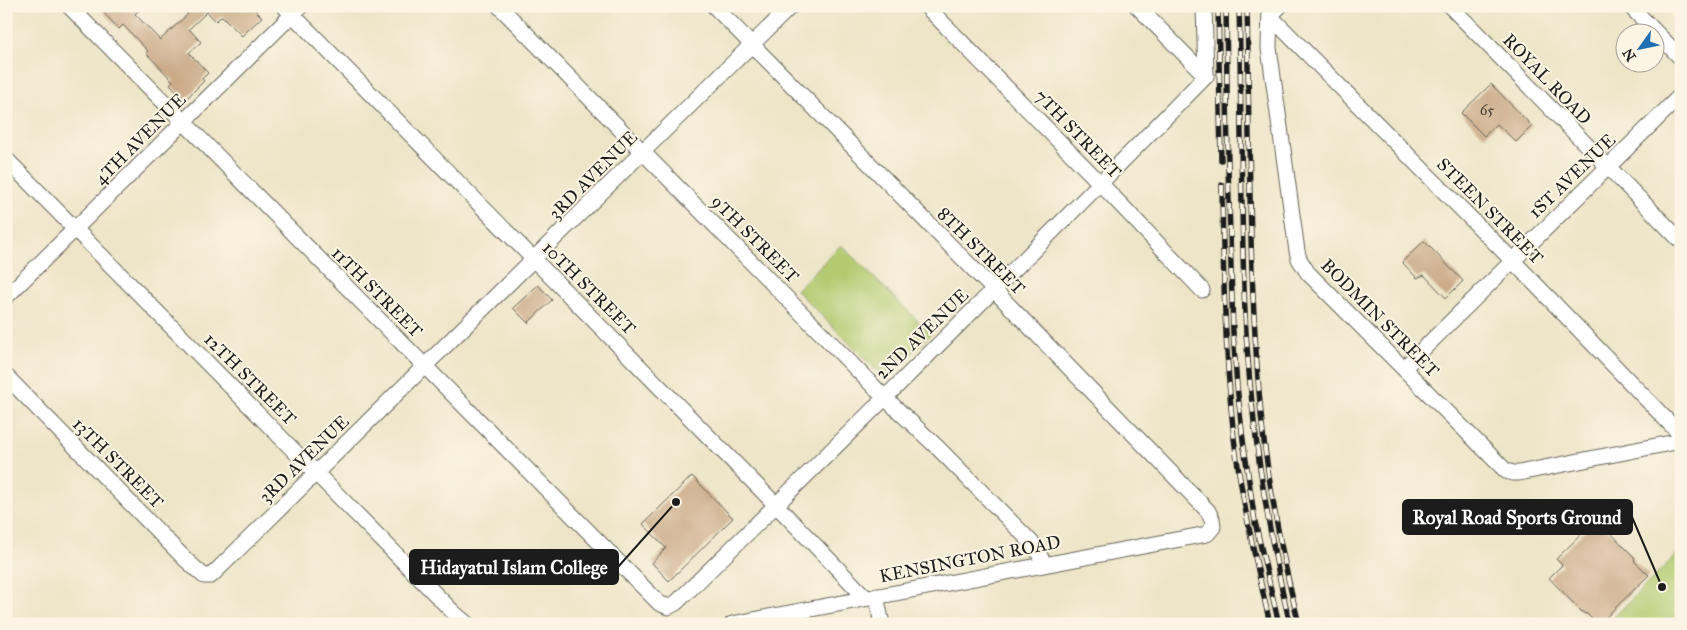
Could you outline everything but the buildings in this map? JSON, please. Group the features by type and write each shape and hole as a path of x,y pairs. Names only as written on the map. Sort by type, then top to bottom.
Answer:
{"street":[{"name":"11TH STREET","path":"69,6 659,603"},
{"name":"9TH STREET","path":"499,6 884,397 937,447 1033,544 1043,564"},
{"name":"8TH STREET","path":"714,6 994,290 1208,511 1212,519 1212,527"},
{"name":"3RD AVENUE","path":"204,576 211,576 216,572 791,6"},
{"name":"7TH STREET","path":"926,6 1202,290"},
{"path":"1137,6 1206,76"},
{"path":"1204,6 1206,76"},
{"name":"ROYAL ROAD","path":"1450,6 1681,241"},
{"path":"1630,6 1681,58"},
{"name":"4TH AVENUE","path":"6,297 184,122 292,9"},
{"name":"10TH STREET","path":"292,9 534,260 776,505 871,597"},
{"name":"STEEN STREET","path":"1273,10 1681,435"},
{"name":"BODMIN STREET","path":"1273,10 1269,48 1299,259 1308,273 1506,471 1513,474 1681,441"},
{"name":"2ND AVENUE","path":"659,603 668,607 676,603 1101,184 1206,76"},
{"name":"1ST AVENUE","path":"1404,368 1681,95"},
{"name":"12TH STREET","path":"6,159 454,613 468,624"},
{"name":"13TH STREET","path":"6,376 204,576"},
{"name":"KENSINGTON ROAD","path":"732,624 1207,534 1212,527"},
{"path":"871,597 882,624"}],"green space":[{"path":"841,245 931,334 892,373 878,372 796,290"},
{"path":"1681,550 1681,624 1607,624"}],"railway":[{"path":"1218,6 1221,160"},
{"path":"1226,6 1228,167 1233,333 1237,386 1255,522 1279,624"},
{"path":"1239,6 1243,250 1249,369 1256,442 1274,552 1290,624"},
{"path":"1247,6 1250,220 1258,381 1266,458 1274,506 1299,624"},
{"path":"1222,185 1225,312 1234,438 1245,508 1270,624"},
{"path":"6,622 21,624"}],"place":[{"name":"Hidayatul Islam College","path":"676,502"},
{"name":"Royal Road Sports Ground","path":"1662,587"}]}
